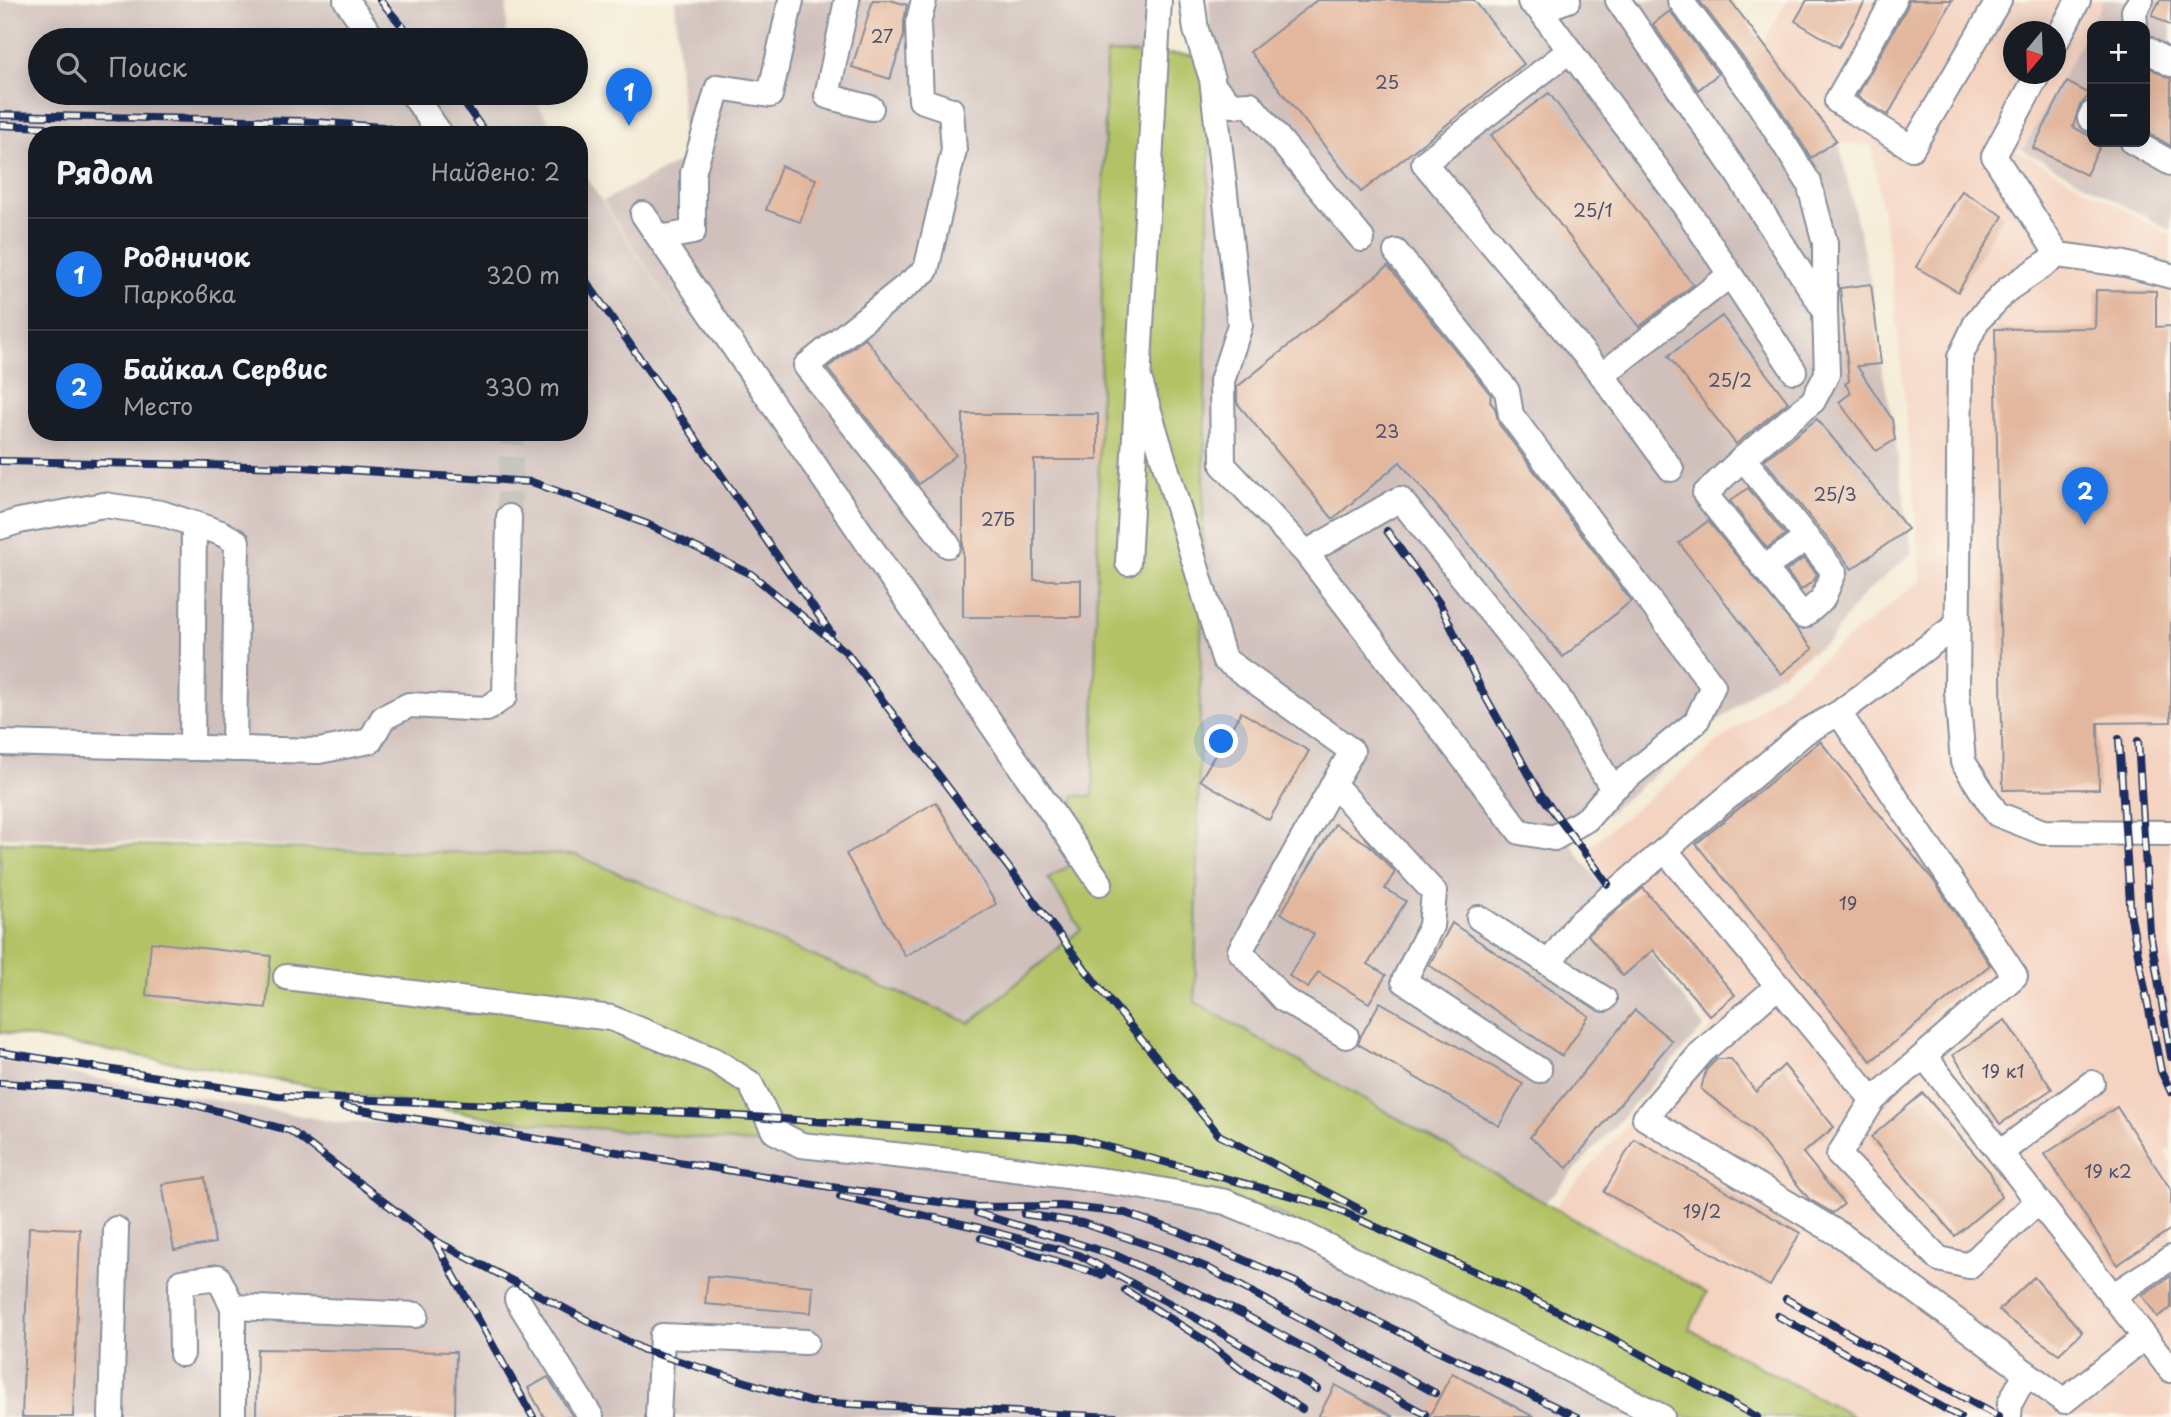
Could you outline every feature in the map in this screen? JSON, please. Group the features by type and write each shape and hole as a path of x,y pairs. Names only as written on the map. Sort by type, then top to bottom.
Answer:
{"lane":[{"path":"345,0 365,28"},
{"path":"660,238 693,232 693,173 718,87 770,95 791,0"},
{"path":"847,0 827,96 871,108"},
{"path":"924,0 918,24 921,100 951,110 954,150 926,270 806,366 948,545"},
{"path":"1128,563 1159,0"},
{"path":"1192,0 1195,30 1213,86 1240,325 1222,381 1223,465 1306,553 1520,832 1554,838 1587,819 1613,789 1696,722 1713,686 1511,415 1507,391 1396,252"},
{"path":"1568,0 1535,5 1686,208 1794,371"},
{"path":"1618,0 1737,173 1825,312"},
{"path":"1680,0 1756,99 1809,183 1825,243 1827,374 1813,401 1743,458 1705,494 1803,616 1822,600 1834,572 1743,458"},
{"path":"1894,0 1837,101 1912,148 1999,0"},
{"path":"2066,23 2078,0"},
{"path":"2135,21 2134,11 2141,0"},
{"path":"1569,51 1424,163 1602,375 1671,469"},
{"path":"2150,51 2171,64"},
{"path":"2033,84 1994,156 2058,255"},
{"path":"1213,86 1232,105 1250,104 1362,239"},
{"path":"420,105 435,126"},
{"path":"2142,147 2171,163"},
{"path":"643,214 1100,883"},
{"path":"2171,276 2125,264 2058,255 2008,289 1978,321 1960,357 1957,692 1963,762 1997,814 2043,832 2171,833"},
{"path":"1602,375 1730,275"},
{"path":"1138,375 1224,659 1352,751 1240,951 1283,999 1346,1036"},
{"path":"1306,553 1400,499 1557,695 1613,789"},
{"path":"0,527 104,505 161,513 221,533 237,542 234,749"},
{"path":"0,743 319,751 370,741 383,718 409,705 487,709 505,696 509,517"},
{"path":"192,748 194,524"},
{"path":"1764,568 1807,538"},
{"path":"1549,963 1577,925 1805,732 1839,713 1958,624"},
{"path":"1839,713 2015,976 1873,1100 1839,1155 1939,1259 1969,1266 2038,1201"},
{"path":"1333,784 1434,892 1432,926 1404,981 1539,1070"},
{"path":"1665,849 1873,1100"},
{"path":"1479,918 1604,999"},
{"path":"286,976 611,1018 715,1060 750,1083 774,1131 801,1145 1127,1184 1226,1202 1303,1234 1662,1417"},
{"path":"1778,986 1702,1052 1645,1118 1844,1237 2064,1401 2145,1337"},
{"path":"1924,1056 2171,1370"},
{"path":"2000,1153 2092,1083"},
{"path":"111,1417 116,1229"},
{"path":"2112,1296 2171,1258"},
{"path":"182,1354 181,1282 218,1277 233,1307 233,1417"},
{"path":"517,1299 591,1417"},
{"path":"233,1307 416,1315"},
{"path":"667,1417 658,1417 663,1336 806,1342"},
{"path":"2009,1417 2010,1404 2026,1373"}],"shaded area":[{"path":"0,0 507,0 506,28 28,28 28,105 538,105 552,126 28,126 28,441 588,441 588,181 711,366 603,201 685,159 675,0 1145,0 1143,54 1106,53 1093,797 1081,929 970,1023 576,855 0,837"},
{"path":"1209,0 1730,0 1839,143 1871,284 1881,364 1912,553 1859,599 1830,640 1759,687 1571,844 1704,1027 1545,1203 1195,1002 1212,79"},
{"path":"1788,0 2104,0 2093,21 2087,21 2087,31 2066,70 2066,21 2003,21 2003,84 2059,84 2023,150 1977,128 2171,236 2171,1150 2163,1147 2171,1163 2171,1417 1854,1417 1689,1329 1707,1293 1555,1207 1712,1027 1584,850 1922,579 1892,274 1872,146 1839,143 1763,42"},
{"path":"2104,0 2171,0 2171,231 2023,150 2059,84 2066,84 2066,70 2087,31 2087,147 2150,147 2150,21 2093,21"},
{"path":"0,1061 340,1123 501,1119 970,1164 1271,1210 1668,1417 0,1417"}],"green space":[{"path":"1106,53 1211,55 1195,1002 1707,1293 1689,1329 1854,1417 1668,1417 1271,1210 970,1164 500,1119 0,1032 0,842 576,855 970,1023 1081,929 1048,879 1072,864 1074,796 1093,796"}],"building":[{"path":"873,0 890,0 907,5 904,35 890,79 852,67"},
{"path":"1317,0 1474,0 1524,64 1361,192 1250,52"},
{"path":"1699,0 1730,0 1836,140 1811,158 1768,90"},
{"path":"1807,0 1866,0 1839,47 1795,21"},
{"path":"1909,0 1952,0 1888,115 1857,96"},
{"path":"2160,0 2171,0 2171,26 2152,15"},
{"path":"1670,11 1718,74 1698,90 1653,24"},
{"path":"2150,68 2171,79 2171,146 2150,134"},
{"path":"2067,82 2087,92 2073,127 2087,134 2087,147 2100,147 2086,175 2033,148"},
{"path":"1549,93 1693,285 1639,327 1491,135"},
{"path":"781,166 816,179 800,222 766,210"},
{"path":"1962,191 2003,216 1958,292 1916,267"},
{"path":"1388,266 1491,395 1490,402 1495,408 1499,424 1631,601 1563,657 1400,462 1333,519 1237,403 1237,387"},
{"path":"1871,284 1881,364 1857,366 1892,419 1895,440 1876,451 1839,402 1851,393 1845,384 1849,381 1840,288"},
{"path":"2096,290 2156,291 2156,327 2171,326 2171,722 2098,723 2099,789 2003,790 1995,329 2095,328"},
{"path":"1722,316 1788,402 1736,444 1668,356"},
{"path":"865,338 956,455 919,484 827,368"},
{"path":"963,414 1098,414 1098,460 1034,460 1034,580 1081,580 1081,617 963,617"},
{"path":"1817,419 1908,529 1852,569 1764,460"},
{"path":"1748,488 1785,535 1767,548 1730,501"},
{"path":"1708,521 1813,649 1781,674 1679,543"},
{"path":"1804,558 1817,574 1814,580 1801,590 1786,571"},
{"path":"1241,712 1309,751 1269,820 1200,780"},
{"path":"1820,741 1934,881 1990,965 1871,1061 1696,844"},
{"path":"936,802 996,904 905,956 846,854"},
{"path":"1335,824 1369,845 1395,872 1385,889 1406,901 1368,964 1386,975 1369,1003 1318,972 1308,988 1289,976 1314,934 1281,913"},
{"path":"1643,888 1735,995 1710,1016 1653,950 1623,976 1588,935"},
{"path":"1452,923 1589,1016 1562,1056 1429,965"},
{"path":"151,942 271,956 266,1008 146,995"},
{"path":"1380,1002 1523,1084 1499,1126 1358,1044"},
{"path":"1635,1010 1672,1041 1567,1168 1530,1137"},
{"path":"2005,1020 2052,1089 2000,1124 1953,1055"},
{"path":"1717,1059 1731,1059 1756,1092 1784,1065 1834,1127 1803,1153 1844,1204 1833,1213 1809,1199 1752,1129 1701,1089 1706,1070"},
{"path":"1923,1093 1990,1172 2001,1197 1955,1236 1871,1137"},
{"path":"2117,1107 2171,1190 2171,1229 2117,1265 2045,1154"},
{"path":"1634,1139 1800,1233 1770,1286 1604,1192"},
{"path":"205,1178 215,1243 174,1250 162,1184"},
{"path":"29,1227 80,1229 73,1417 22,1417"},
{"path":"708,1276 813,1286 811,1313 705,1304"},
{"path":"2171,1276 2171,1308 2157,1317 2142,1295"},
{"path":"2034,1277 2082,1332 2059,1354 1999,1310"},
{"path":"257,1349 456,1352 455,1417 256,1417"},
{"path":"1452,1373 1534,1417 1429,1417"},
{"path":"548,1377 573,1417 544,1417 528,1388"},
{"path":"1335,1385 1394,1417 1318,1417"}],"tunnel":[{"path":"509,517 512,441"}],"railway":[{"path":"380,0 404,28"},
{"path":"466,105 481,126"},
{"path":"0,115 300,121 368,126"},
{"path":"0,125 28,126"},
{"path":"588,284 831,633"},
{"path":"0,461 301,467 532,482 647,524 751,574 846,652 1094,981 1219,1135 1363,1211"},
{"path":"1387,531 1440,604 1480,687 1539,792 1608,884"},
{"path":"2119,739 2131,918 2161,1071 2171,1092"},
{"path":"2138,741 2150,932 2171,1057"},
{"path":"0,1052 277,1096 690,1113 1075,1138 1329,1206 1483,1275 1606,1335 1757,1417"},
{"path":"0,1083 75,1087 177,1100 291,1131 434,1240 533,1417"},
{"path":"343,1107 831,1187 975,1207 1060,1206 1125,1213 1177,1231 1295,1282 1577,1417"},
{"path":"840,1197 980,1228 1079,1255 1184,1311 1317,1389"},
{"path":"977,1213 1115,1255 1243,1314 1425,1414"},
{"path":"1024,1214 1082,1223 1164,1250 1208,1268 1435,1393"},
{"path":"981,1238 1102,1275"},
{"path":"434,1240 644,1350 810,1402 1115,1417"},
{"path":"1125,1290 1204,1340 1245,1372 1302,1409"},
{"path":"1786,1299 1999,1417"},
{"path":"1778,1316 1960,1417"}],"place":[{"name":"Родничок","path":"629,126"},
{"name":"Байкал Сервис","path":"2085,525"}]}
